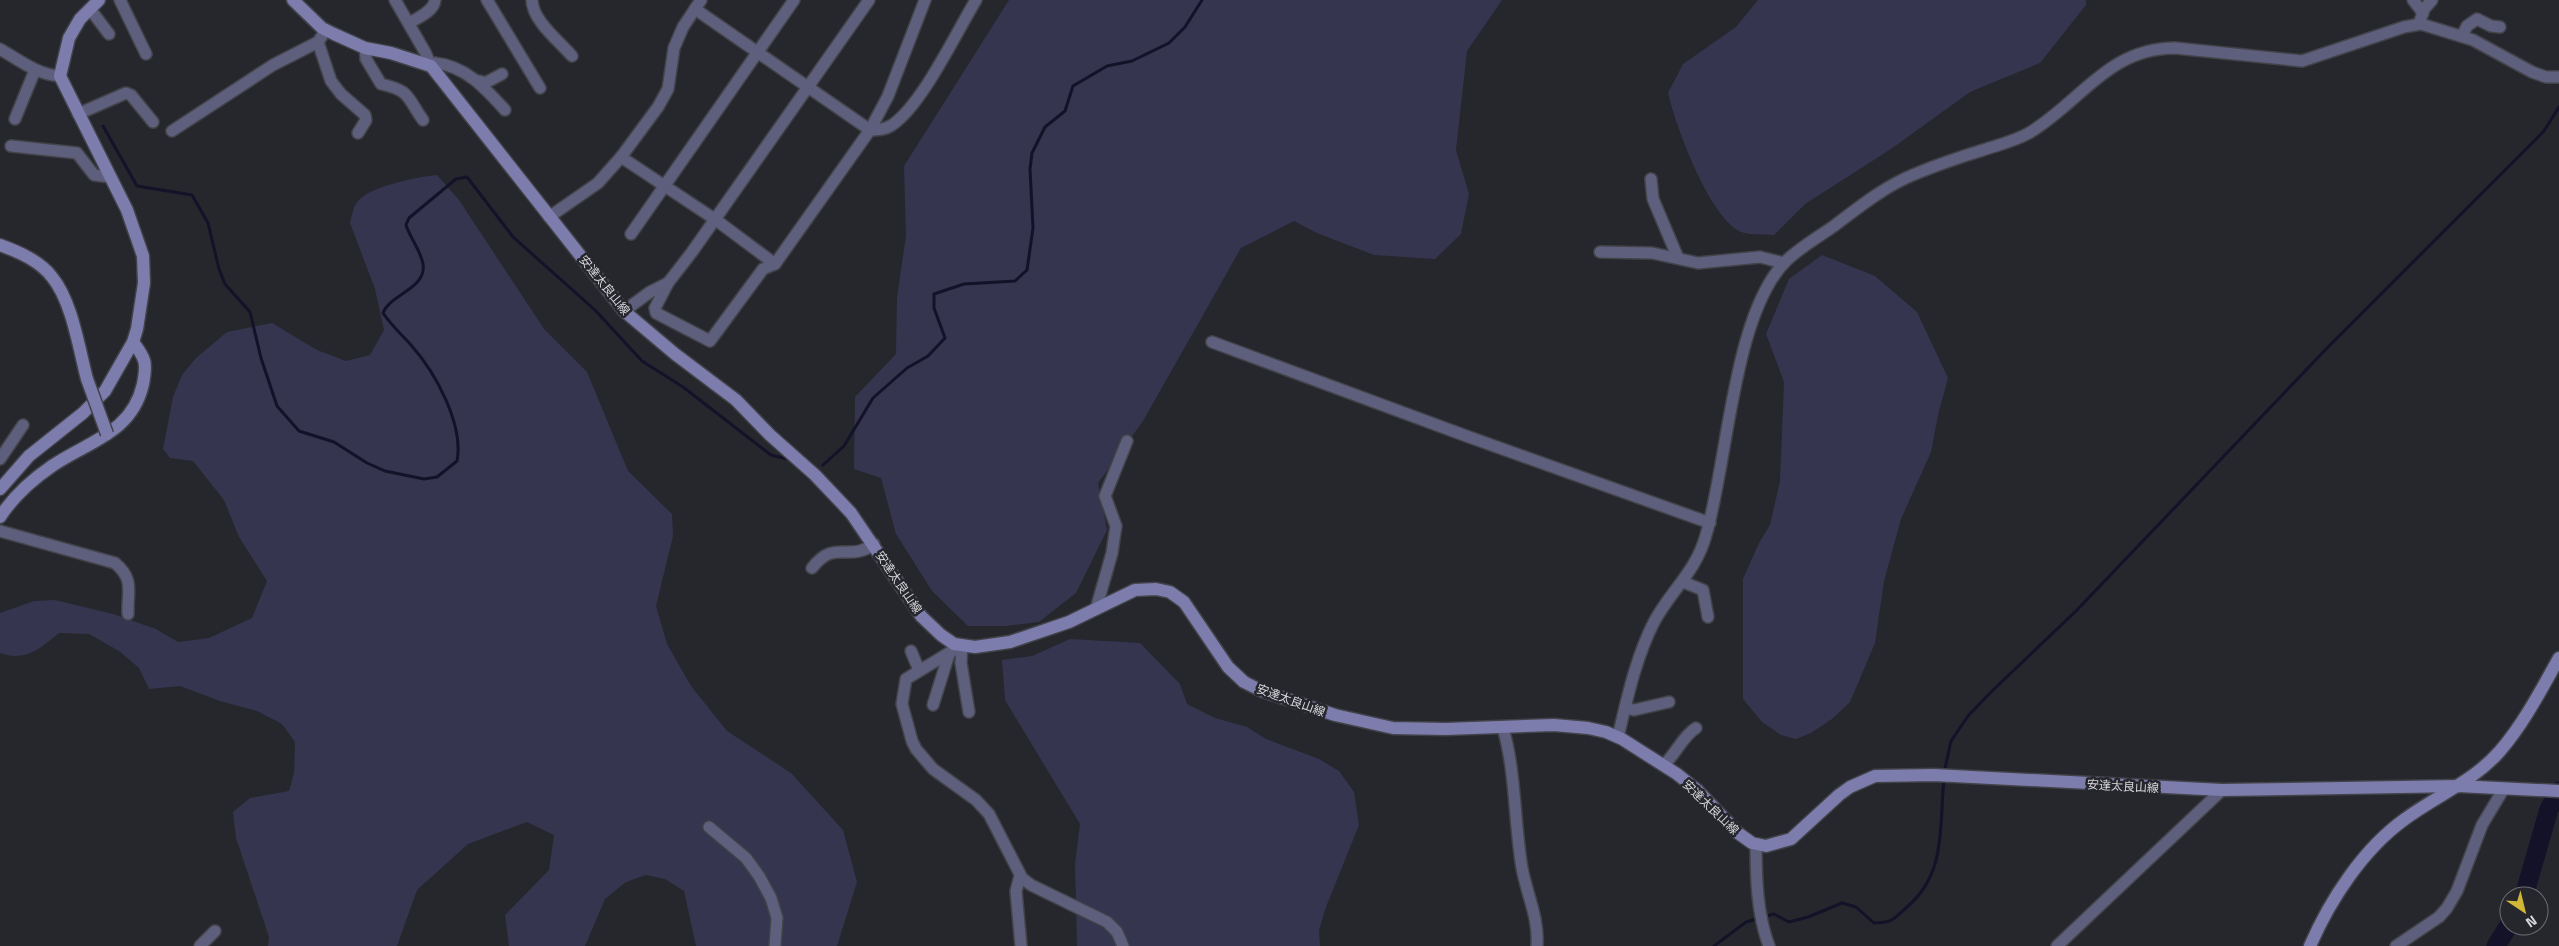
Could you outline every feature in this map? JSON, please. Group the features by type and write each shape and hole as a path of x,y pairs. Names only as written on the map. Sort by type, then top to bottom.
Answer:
{"main road":[{"path":"292,0 326,30 365,48 391,53 431,66"},
{"path":"1,484 28,456 95,403 105,392 133,342 144,283 143,256 127,210 60,76 69,38 80,19 94,4"},
{"name":"安達太良山線","path":"431,66 624,311 675,354 736,400 836,497 874,544 922,616 940,635 954,644 975,647 1010,642 1048,630 1134,590 1156,589 1170,592 1184,602 1228,667 1244,682 1262,691 1335,715 1393,728 1414,730 1554,725 1588,728 1618,737 1664,765 1697,790 1738,833 1756,844 1773,845 1792,839 1839,795 1866,779 1875,776 1943,776 2222,790 2458,786 2540,792 2559,791"},
{"path":"0,245 36,262 53,277 63,296 87,379 107,434"},
{"path":"0,517 30,483 51,467 107,434 127,419 134,411 142,387 146,360 133,342"},
{"path":"2310,946 2327,912 2357,867 2379,841 2403,820 2458,786 2500,751 2531,708 2559,658"}],"street":[{"path":"120,0 146,54"},
{"path":"395,0 431,66 435,63 442,64 479,82 485,83 502,74"},
{"path":"409,23 434,6 435,0"},
{"path":"487,0 540,88"},
{"path":"532,0 532,5 541,21 572,56"},
{"path":"631,234 794,0"},
{"path":"869,0 716,220 668,283 655,308 656,313 710,341 763,270 775,264 870,130 888,96 925,0"},
{"path":"549,217 598,183 621,157 658,107 668,89 674,48 698,5 758,51 870,130 892,125 917,101 976,0"},
{"path":"2413,0 2422,13"},
{"path":"2418,24 2422,13 2432,0"},
{"path":"94,4 109,34"},
{"path":"2462,36 2467,26 2478,19 2491,26 2500,26"},
{"path":"1618,737 1625,708 1655,620 1683,582 1700,553 1710,522 1755,310 1766,288 1784,263 1879,193 1906,178 1962,156 2020,138 2031,132 2120,62 2133,54 2156,48 2175,48 2302,61 2418,24 2432,26 2462,36 2532,72 2559,77"},
{"path":"172,131 273,65 318,42 326,30"},
{"path":"318,42 331,81 341,94 366,115 366,120 358,133"},
{"path":"365,48 366,59 381,84 402,90 423,120"},
{"path":"0,49 48,76 60,76"},
{"path":"15,119 35,70"},
{"path":"479,82 505,110"},
{"path":"78,114 126,93 153,122"},
{"path":"409,119 414,108"},
{"path":"11,146 77,153 94,175 111,177"},
{"path":"621,157 716,220 775,264"},
{"path":"1651,179 1656,206 1678,258"},
{"path":"1600,252 1652,253 1698,263 1760,257 1784,263"},
{"path":"624,311 650,292 668,283"},
{"path":"1212,342 1469,437 1710,522"},
{"path":"0,459 23,425"},
{"path":"1096,609 1112,553 1116,526 1105,496 1127,441"},
{"path":"0,531 115,563 128,576 128,614"},
{"path":"812,568 819,559 834,551 860,553 874,544"},
{"path":"1683,582 1703,590 1708,617"},
{"path":"962,646 906,679 902,694 904,715 912,741 933,769 976,800 989,814 1020,876 1031,885 1106,922 1117,932 1123,946"},
{"path":"962,646 961,663 969,712"},
{"path":"911,651 919,670"},
{"path":"933,705 949,654"},
{"path":"1625,708 1634,710 1669,702"},
{"path":"1503,728 1513,780 1522,869 1538,922 1537,946"},
{"path":"1664,765 1678,752 1688,733 1696,728"},
{"path":"2057,946 2222,790"},
{"path":"2396,946 2439,916 2447,908 2457,891 2482,825 2503,790"},
{"path":"709,827 746,858 759,876 771,898 777,918 775,946"},
{"path":"1756,844 1760,911 1763,929 1769,946"},
{"path":"1020,876 1016,891 1021,946"},
{"path":"200,946 215,931"}],"shaded area":[{"path":"1009,0 1502,0 1467,51 1456,150 1469,194 1461,234 1435,259 1374,255 1317,233 1294,221 1241,248 1143,421 1098,483 1107,530 1076,593 1039,622 1006,626 968,626 932,591 896,534 881,478 854,469 855,397 896,354 897,297 906,236 904,166"},
{"path":"1758,0 2086,0 2086,5 2040,63 1970,92 1891,149 1805,204 1774,235 1743,233 1727,222 1705,189 1695,168 1678,127 1668,93 1683,64 1736,27"},
{"path":"437,175 459,200 544,329 587,372 628,471 672,514 673,536 656,606 667,644 691,686 727,731 791,773 843,830 857,882 837,946 696,946 684,891 665,879 646,875 626,882 605,899 585,946 509,946 505,915 549,870 554,835 527,822 468,844 417,890 397,946 268,946 269,937 236,838 233,812 250,798 289,791 294,773 295,742 282,724 257,711 220,701 180,686 149,689 139,668 119,651 89,634 59,633 39,649 25,655 17,656 0,653 0,613 34,601 55,600 113,614 156,629 178,642 209,638 252,618 267,581 239,537 224,500 193,461 170,458 163,449 173,397 182,375 196,358 227,332 272,323 317,350 346,361 370,355 384,330 375,289 350,223 354,209 361,198 377,189 408,180"},
{"path":"1822,255 1875,276 1917,312 1948,378 1931,452 1901,519 1884,581 1875,643 1850,702 1832,719 1811,733 1796,739 1781,735 1762,722 1743,699 1743,579 1759,543 1770,525 1780,481 1784,382 1766,334 1789,279"},
{"path":"1070,639 1140,643 1180,684 1187,704 1215,718 1247,727 1266,739 1319,759 1339,771 1354,792 1359,825 1326,907 1319,930 1320,946 1077,946 1075,864 1080,824 1005,700 1002,660 1032,656"}],"waterway":[{"path":"823,465 844,446 873,398 907,368 928,356 945,338 934,308 934,294 964,284 1015,281 1027,270 1033,228 1030,169 1032,153 1045,127 1065,111 1073,86 1107,66 1132,61 1169,43 1185,27 1202,0"},
{"path":"1944,773 1951,741 1968,716 2077,610 2327,348 2544,131 2559,107"},
{"path":"103,126 137,186 192,195 208,223 219,269 225,284 250,312 261,358 277,406 299,431 334,442 367,463 385,471 424,479 437,477 457,461 456,431 446,399 420,356 383,313 387,306 414,285 423,273 422,259 406,225 409,218 456,179 467,177 513,237 595,310 642,361 683,387 771,455 787,459"},
{"path":"1714,946 1746,922 1774,914 1789,922 1808,917 1842,903 1856,907 1874,923 1889,921 1895,917 1920,894 1935,864 1941,831 1944,779"},
{"path":"2527,886 2549,809 2559,791"},
{"path":"2496,946 2502,936"}]}
